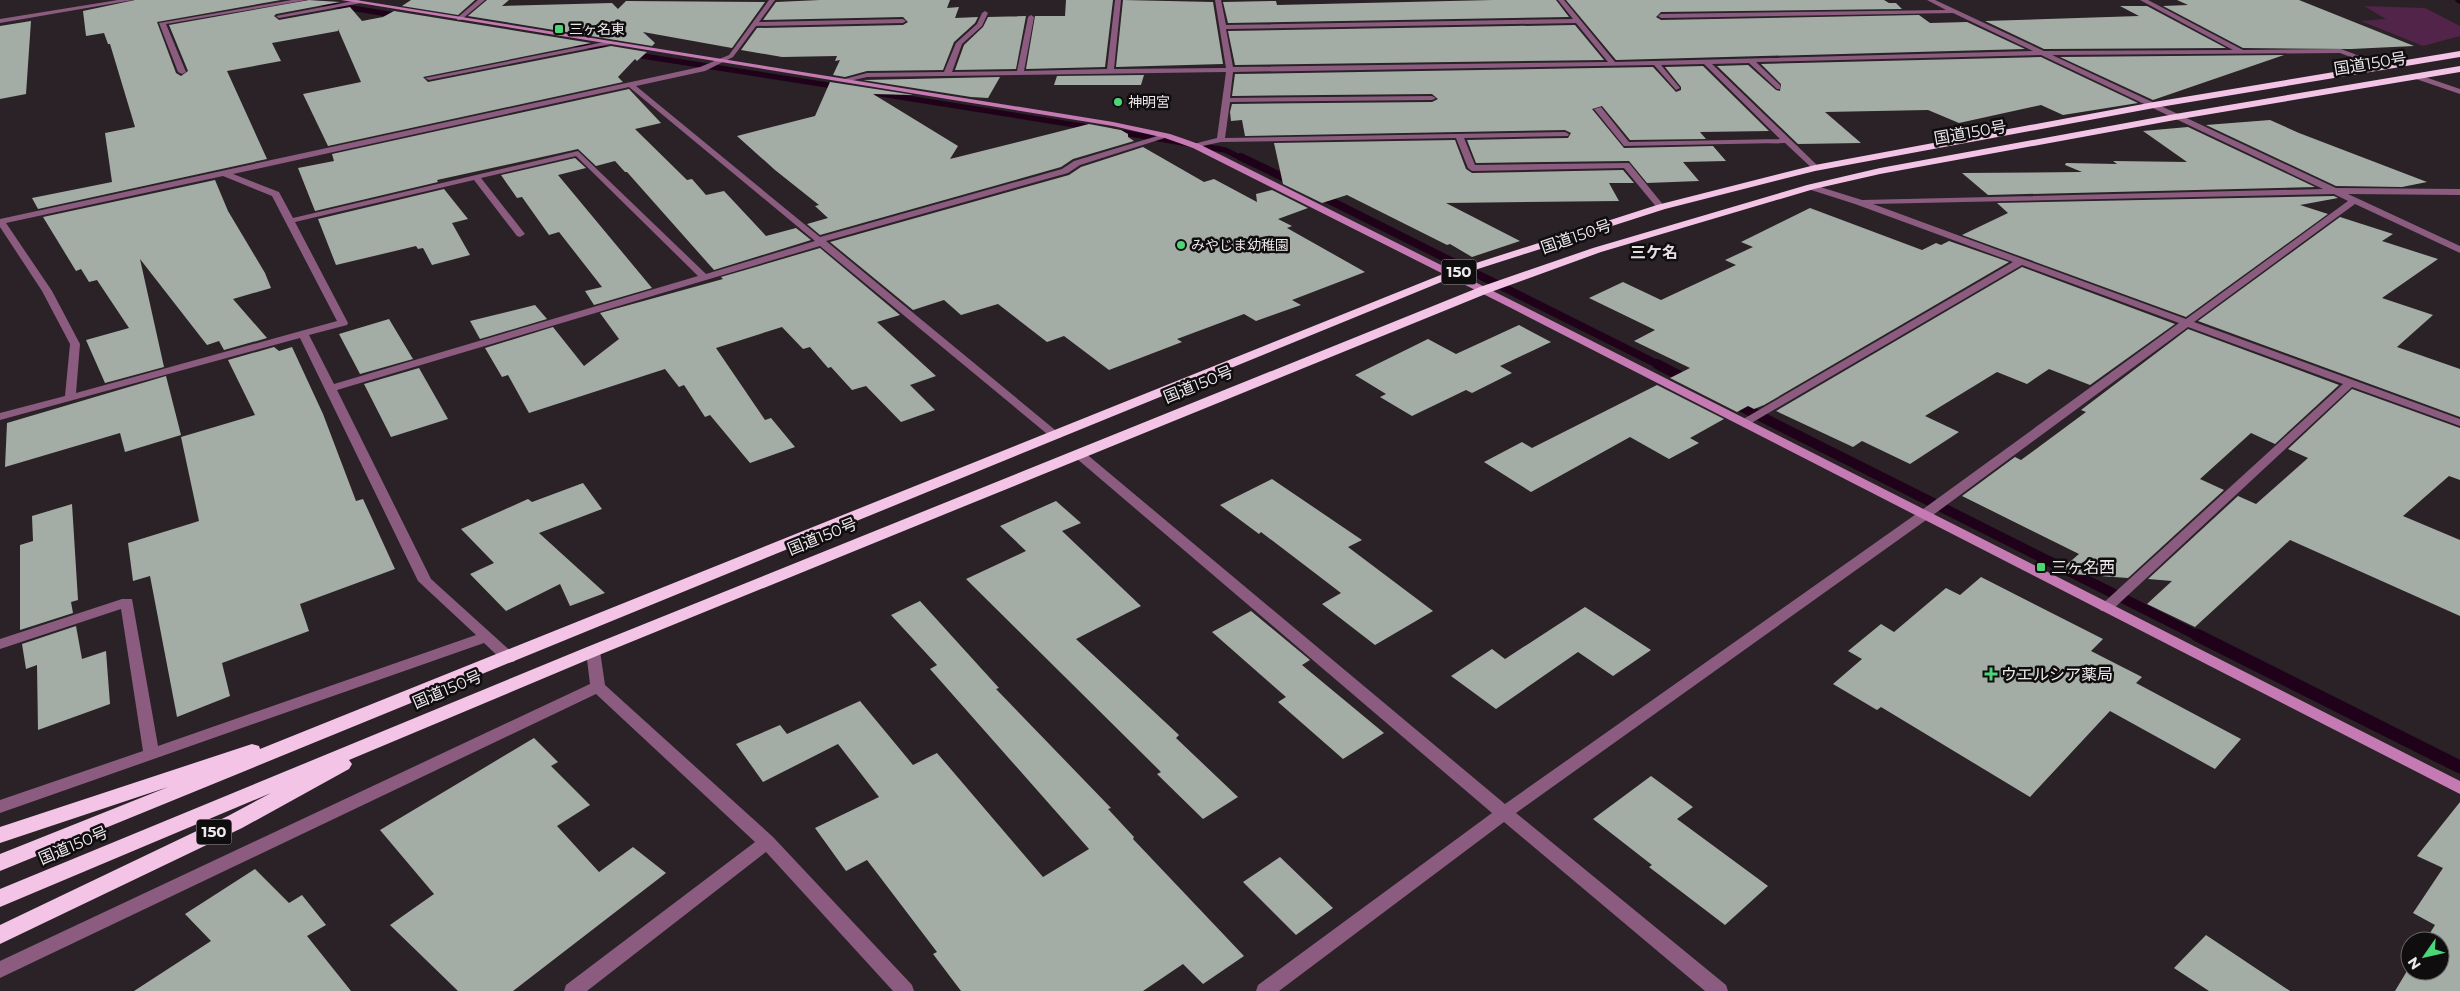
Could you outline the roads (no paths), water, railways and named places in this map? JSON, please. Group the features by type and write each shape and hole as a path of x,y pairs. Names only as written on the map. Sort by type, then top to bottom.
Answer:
{"highway":[{"name":"国道150号","path":"0,863 1452,274 1568,235 1708,193 1815,168 2154,105 2460,54"},
{"name":"国道150号","path":"0,898 593,651 1484,290 1597,250 1811,187 1880,170 2175,117 2460,69"},
{"name":"150","path":"0,835 381,708"},
{"name":"150","path":"0,935 235,822 423,722"}],"street":[{"path":"0,20 130,0"},
{"path":"182,72 162,24 304,0"},
{"path":"344,0 1113,124 1168,136 1196,146 1484,290 2460,788"},
{"path":"459,18 482,0"},
{"path":"70,398 75,344 47,291 0,222 702,69 724,61 731,56 772,0"},
{"path":"1110,71 1118,0"},
{"path":"1218,0 1230,70 1221,140"},
{"path":"1561,0 1613,64"},
{"path":"1930,0 2460,250"},
{"path":"2143,0 2243,52"},
{"path":"279,16 359,2"},
{"path":"1661,16 1955,12"},
{"path":"947,74 960,43 980,25 985,14"},
{"path":"1020,72 1031,17"},
{"path":"754,24 903,21"},
{"path":"1223,28 1579,22"},
{"path":"429,78 609,42"},
{"path":"845,80 867,75 1613,64 2043,53 2341,51 2385,67"},
{"path":"1750,60 1777,87"},
{"path":"1705,61 1815,168"},
{"path":"1656,63 1676,88"},
{"path":"2419,77 2460,92"},
{"path":"630,84 1056,436"},
{"path":"1226,100 1432,98"},
{"path":"1598,109 1627,144 1787,141"},
{"path":"1196,146 1221,140 1565,134"},
{"path":"330,389 1064,170 1077,163 1168,136"},
{"path":"1459,136 1472,168 1626,165 1661,207"},
{"path":"290,221 578,153 704,277"},
{"path":"0,418 343,322 276,194 223,173"},
{"path":"476,177 520,234"},
{"path":"1811,187 1858,202 2349,384 2460,423"},
{"path":"1858,202 2335,190 2460,192"},
{"path":"1265,991 1504,813 1924,515 2353,201"},
{"path":"1744,423 2021,262"},
{"path":"302,333 425,581 509,658"},
{"path":"2106,608 2349,384"},
{"path":"1080,455 1504,813 1719,991"},
{"path":"0,644 127,602 151,754"},
{"path":"0,807 486,637"},
{"path":"593,651 598,687 766,842 905,991"},
{"path":"0,970 598,687"},
{"path":"573,991 766,842"}],"waterway":[{"path":"301,0 401,16"},
{"path":"568,43 610,50"},
{"path":"630,54 840,87"},
{"path":"869,92 1094,128"},
{"path":"1113,131 1225,150 1243,159"},
{"path":"1241,157 1293,182"},
{"path":"1319,195 1657,364"},
{"path":"1657,364 1688,380"},
{"path":"1732,402 2200,637"},
{"path":"2197,635 2460,767"}],"place":[{"name":"三ヶ名東","path":"559,29"},
{"name":"神明宮","path":"1118,102"},
{"name":"みやじま幼稚園","path":"1181,245"},
{"name":"三ヶ名西","path":"2041,567"},
{"name":"ウエルシア薬局","path":"1991,674"}],"district":[{"name":"三ケ名","path":"1654,252"}]}
